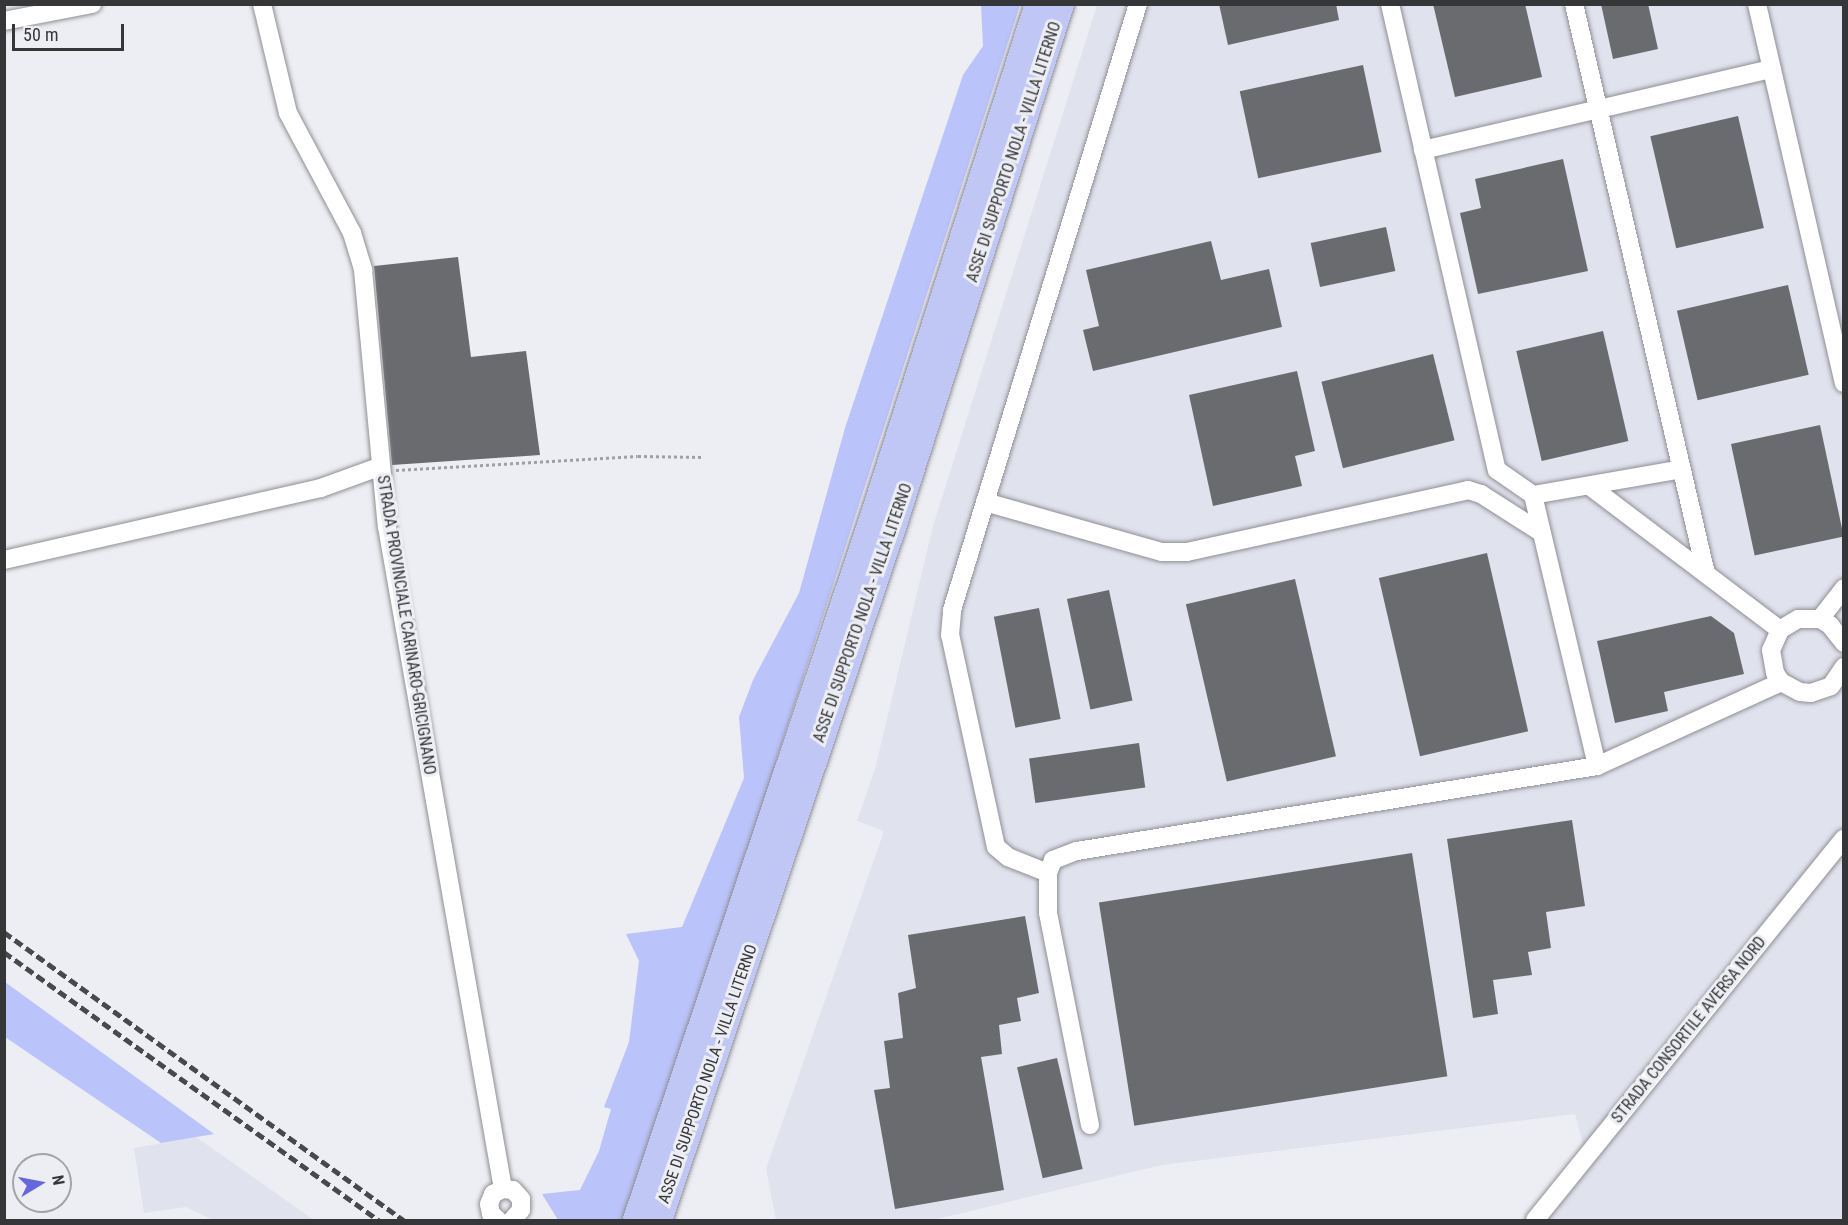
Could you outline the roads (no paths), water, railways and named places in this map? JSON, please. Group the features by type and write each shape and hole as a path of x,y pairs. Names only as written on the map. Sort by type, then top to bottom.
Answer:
{"highway":[{"name":"ASSE DI SUPPORTO NOLA - VILLA LITERNO","path":"636,1221 872,520 1038,4"},
{"name":"ASSE DI SUPPORTO NOLA - VILLA LITERNO","path":"659,1221 895,520 1061,4"}],"street":[{"path":"4,21 92,4"},
{"name":"STRADA PROVINCIALE CARINARO-GRICIGNANO","path":"262,4 288,113 352,233 363,270 379,467 503,1189"},
{"path":"1048,873 1008,857 996,847 950,635 952,610 1138,4"},
{"path":"1390,4 1497,470 1533,495 1597,766"},
{"path":"1574,4 1706,574"},
{"path":"1757,4 1844,384"},
{"path":"1424,150 1772,69"},
{"path":"4,560 321,488 379,467"},
{"path":"1533,495 1591,487 1682,469"},
{"path":"985,502 1162,552 1187,552 1468,490 1497,470"},
{"path":"1591,487 1780,630"},
{"path":"1468,490 1481,494 1542,533"},
{"path":"1820,619 1844,588"},
{"path":"1844,643 1838,633 1820,619 1798,619 1780,630 1774,639 1771,662 1781,682 1811,693 1837,690 1844,667"},
{"path":"1090,1125 1048,912 1048,873 1053,860 1077,851 1597,766 1781,682"},
{"name":"STRADA CONSORTILE AVERSA NORD","path":"1535,1221 1844,839"},
{"path":"492,1218 490,1198 503,1189 518,1194 522,1204 519,1219"}],"railway":[{"path":"4,932 404,1220"},
{"path":"4,952 379,1220"}]}
